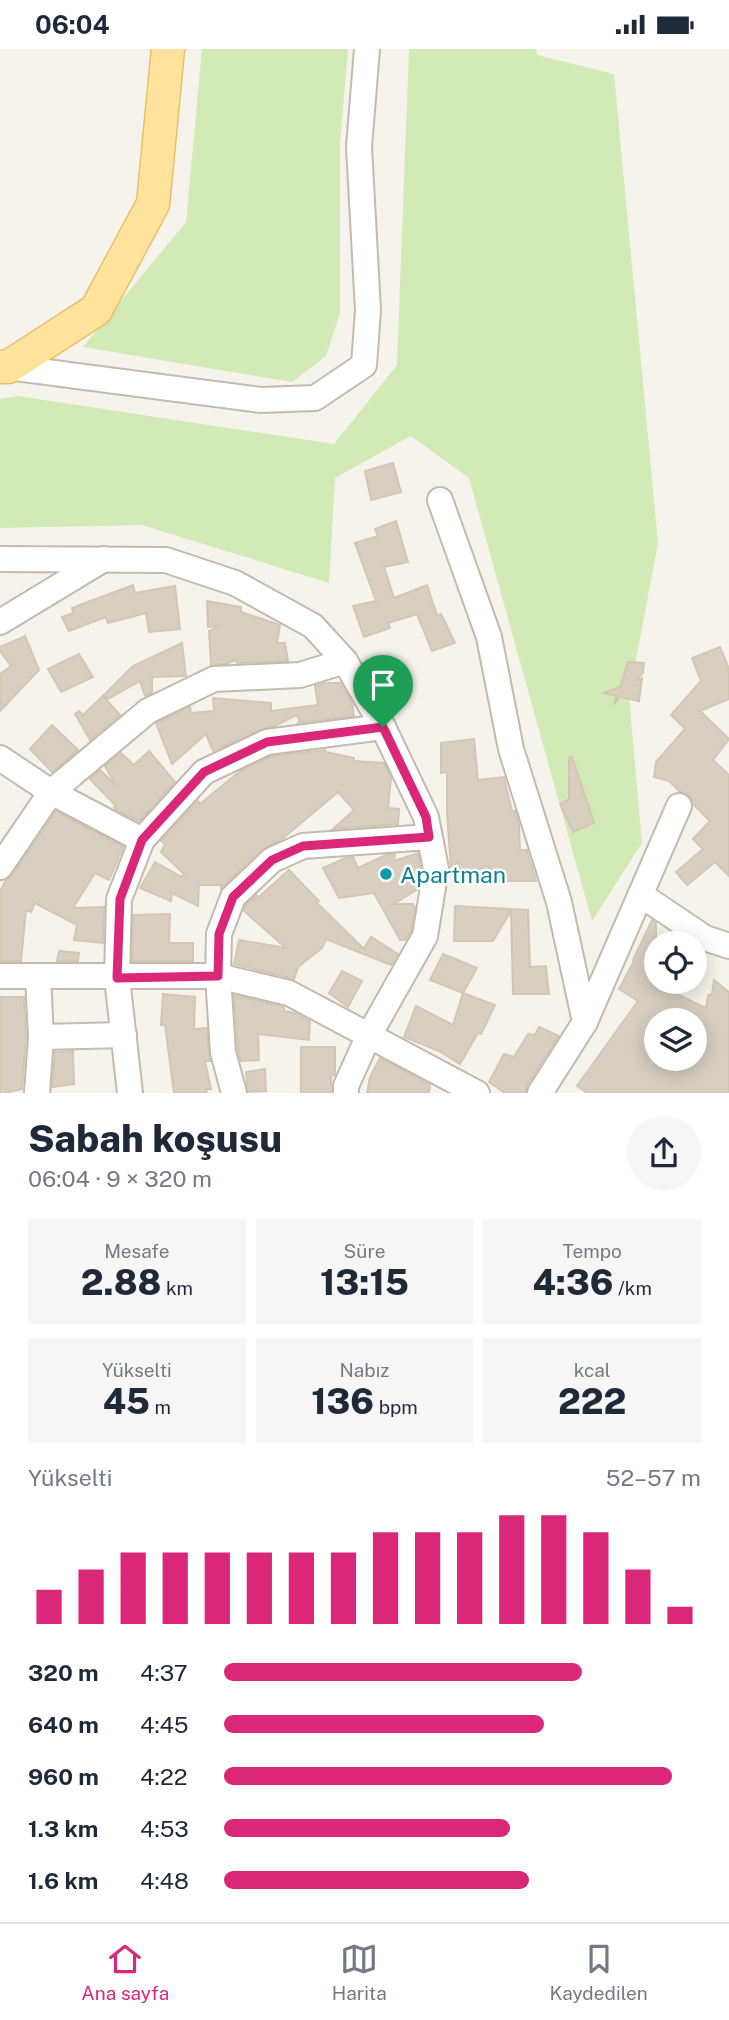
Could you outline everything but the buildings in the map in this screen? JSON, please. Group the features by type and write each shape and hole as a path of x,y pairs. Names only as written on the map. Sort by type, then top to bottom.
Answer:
{"main road":[{"path":"4,367 96,310 153,204 168,49"}],"street":[{"path":"4,367 261,400 315,398 364,365 368,310 359,147 367,49"},
{"path":"440,499 489,637 511,749 559,902 585,1022"},
{"path":"0,559 166,560 235,583 313,626 345,661 383,727 426,817 436,869 425,936 368,1037 346,1086 346,1093"},
{"path":"0,622 104,559"},
{"path":"0,867 51,792 148,711 214,680 300,675 345,661"},
{"path":"131,1093 117,978 120,899 142,840 204,772 267,742 383,727"},
{"path":"0,758 51,792 142,840"},
{"path":"540,1093 585,1022 679,806"},
{"path":"234,1093 223,1052 218,976 219,934 233,897 272,860 303,846 429,837"},
{"path":"640,895 705,938 729,946"},
{"path":"0,976 218,976 289,993 477,1093"},
{"path":"37,1093 41,1037 38,976"},
{"path":"41,1037 124,1035"}],"green space":[{"path":"202,49 348,49 340,144 340,313 326,356 292,382 83,347 186,222"},
{"path":"409,49 536,49 537,55 614,74 658,543 629,696 642,843 592,921 469,478 411,436 335,478 329,583 142,525 0,528 0,399 18,396 334,444 397,365"}],"place":[{"name":"Apartman","path":"386,874"}],"route":[{"path":"383,727 426,817 429,837 303,846 272,860 233,897 219,934 218,976 117,978 120,899 142,840 204,772 267,742 383,727"}]}
